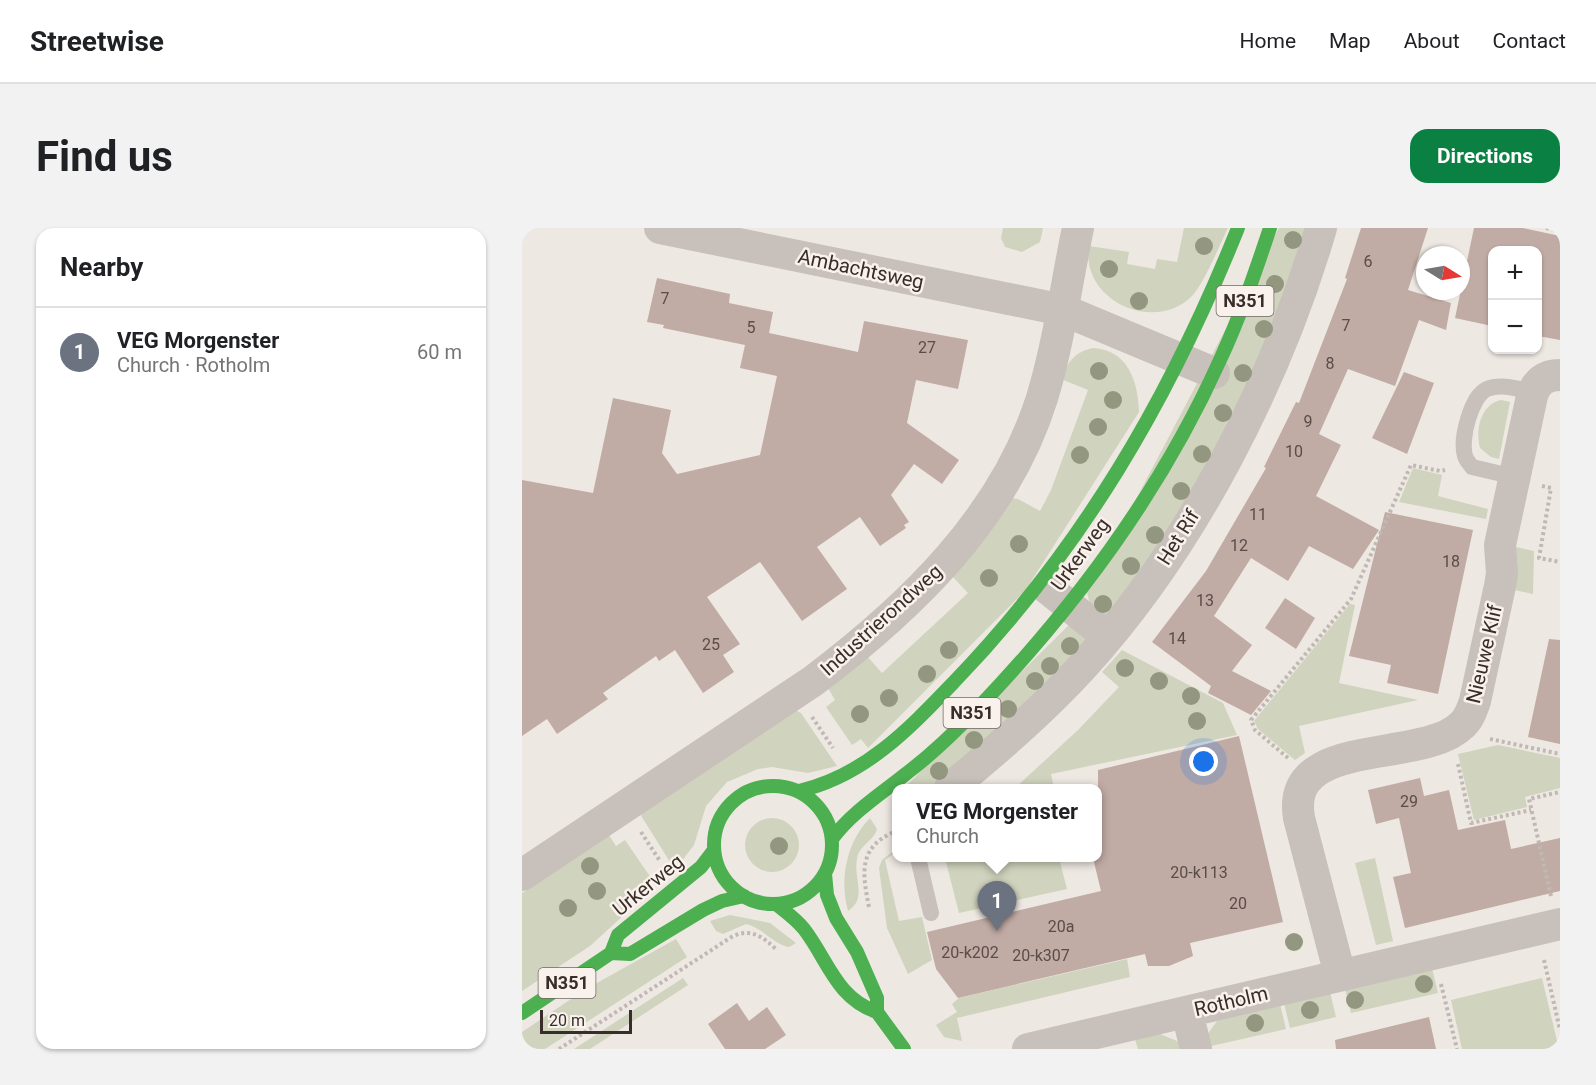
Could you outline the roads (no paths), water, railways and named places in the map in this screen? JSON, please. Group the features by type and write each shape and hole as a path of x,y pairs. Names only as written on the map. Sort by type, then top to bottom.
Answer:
{"main road":[{"name":"Urkerweg","path":"799,792 820,788 844,778 903,733 969,669 1042,585 1092,518 1125,464 1183,358 1238,228"},
{"name":"Urkerweg","path":"832,839 843,823 943,743 1033,648 1119,536 1151,486 1214,373 1238,320 1270,228"},
{"name":"N351","path":"714,850 720,819 728,806 740,795 754,788 769,785 799,792 812,800 822,811 832,839 831,857 825,874 804,895 776,904 759,903 744,897"},
{"name":"Urkerweg","path":"522,1013 611,953 618,935 653,903 701,867 714,850"},
{"path":"714,850 723,877 744,897"},
{"path":"825,874 827,895 877,998 877,1012 904,1049"},
{"name":"Urkerweg","path":"611,953 630,954 703,910 722,901 744,897"},
{"path":"776,904 792,916 807,933 838,984 863,1009 877,1012"}],"street":[{"name":"Ambachtsweg","path":"660,228 1063,310"},
{"name":"Industrierondweg","path":"522,874 846,657 942,566 995,498 1022,448 1041,400 1063,310 1078,228"},
{"name":"Het Rif","path":"956,784 1034,715 1082,666 1168,555 1228,452 1288,323 1321,228"},
{"path":"1063,310 1183,358 1214,373"},
{"path":"1533,392 1536,385 1545,377 1560,375"},
{"name":"Nieuwe Klif","path":"1340,975 1298,809 1299,792 1309,775 1333,763 1430,741 1453,732 1468,718 1478,689 1502,573 1500,545 1533,392"},
{"path":"1042,585 1107,636"},
{"name":"Rotholm","path":"1028,1049 1551,926"},
{"path":"1187,1012 1196,1049"}],"lane":[{"path":"1514,479 1472,468 1465,457 1464,443 1476,396 1488,388 1500,386 1533,392"},
{"path":"919,862 931,913"}],"place":[{"name":"VEG Morgenster","path":"997,931"}]}
